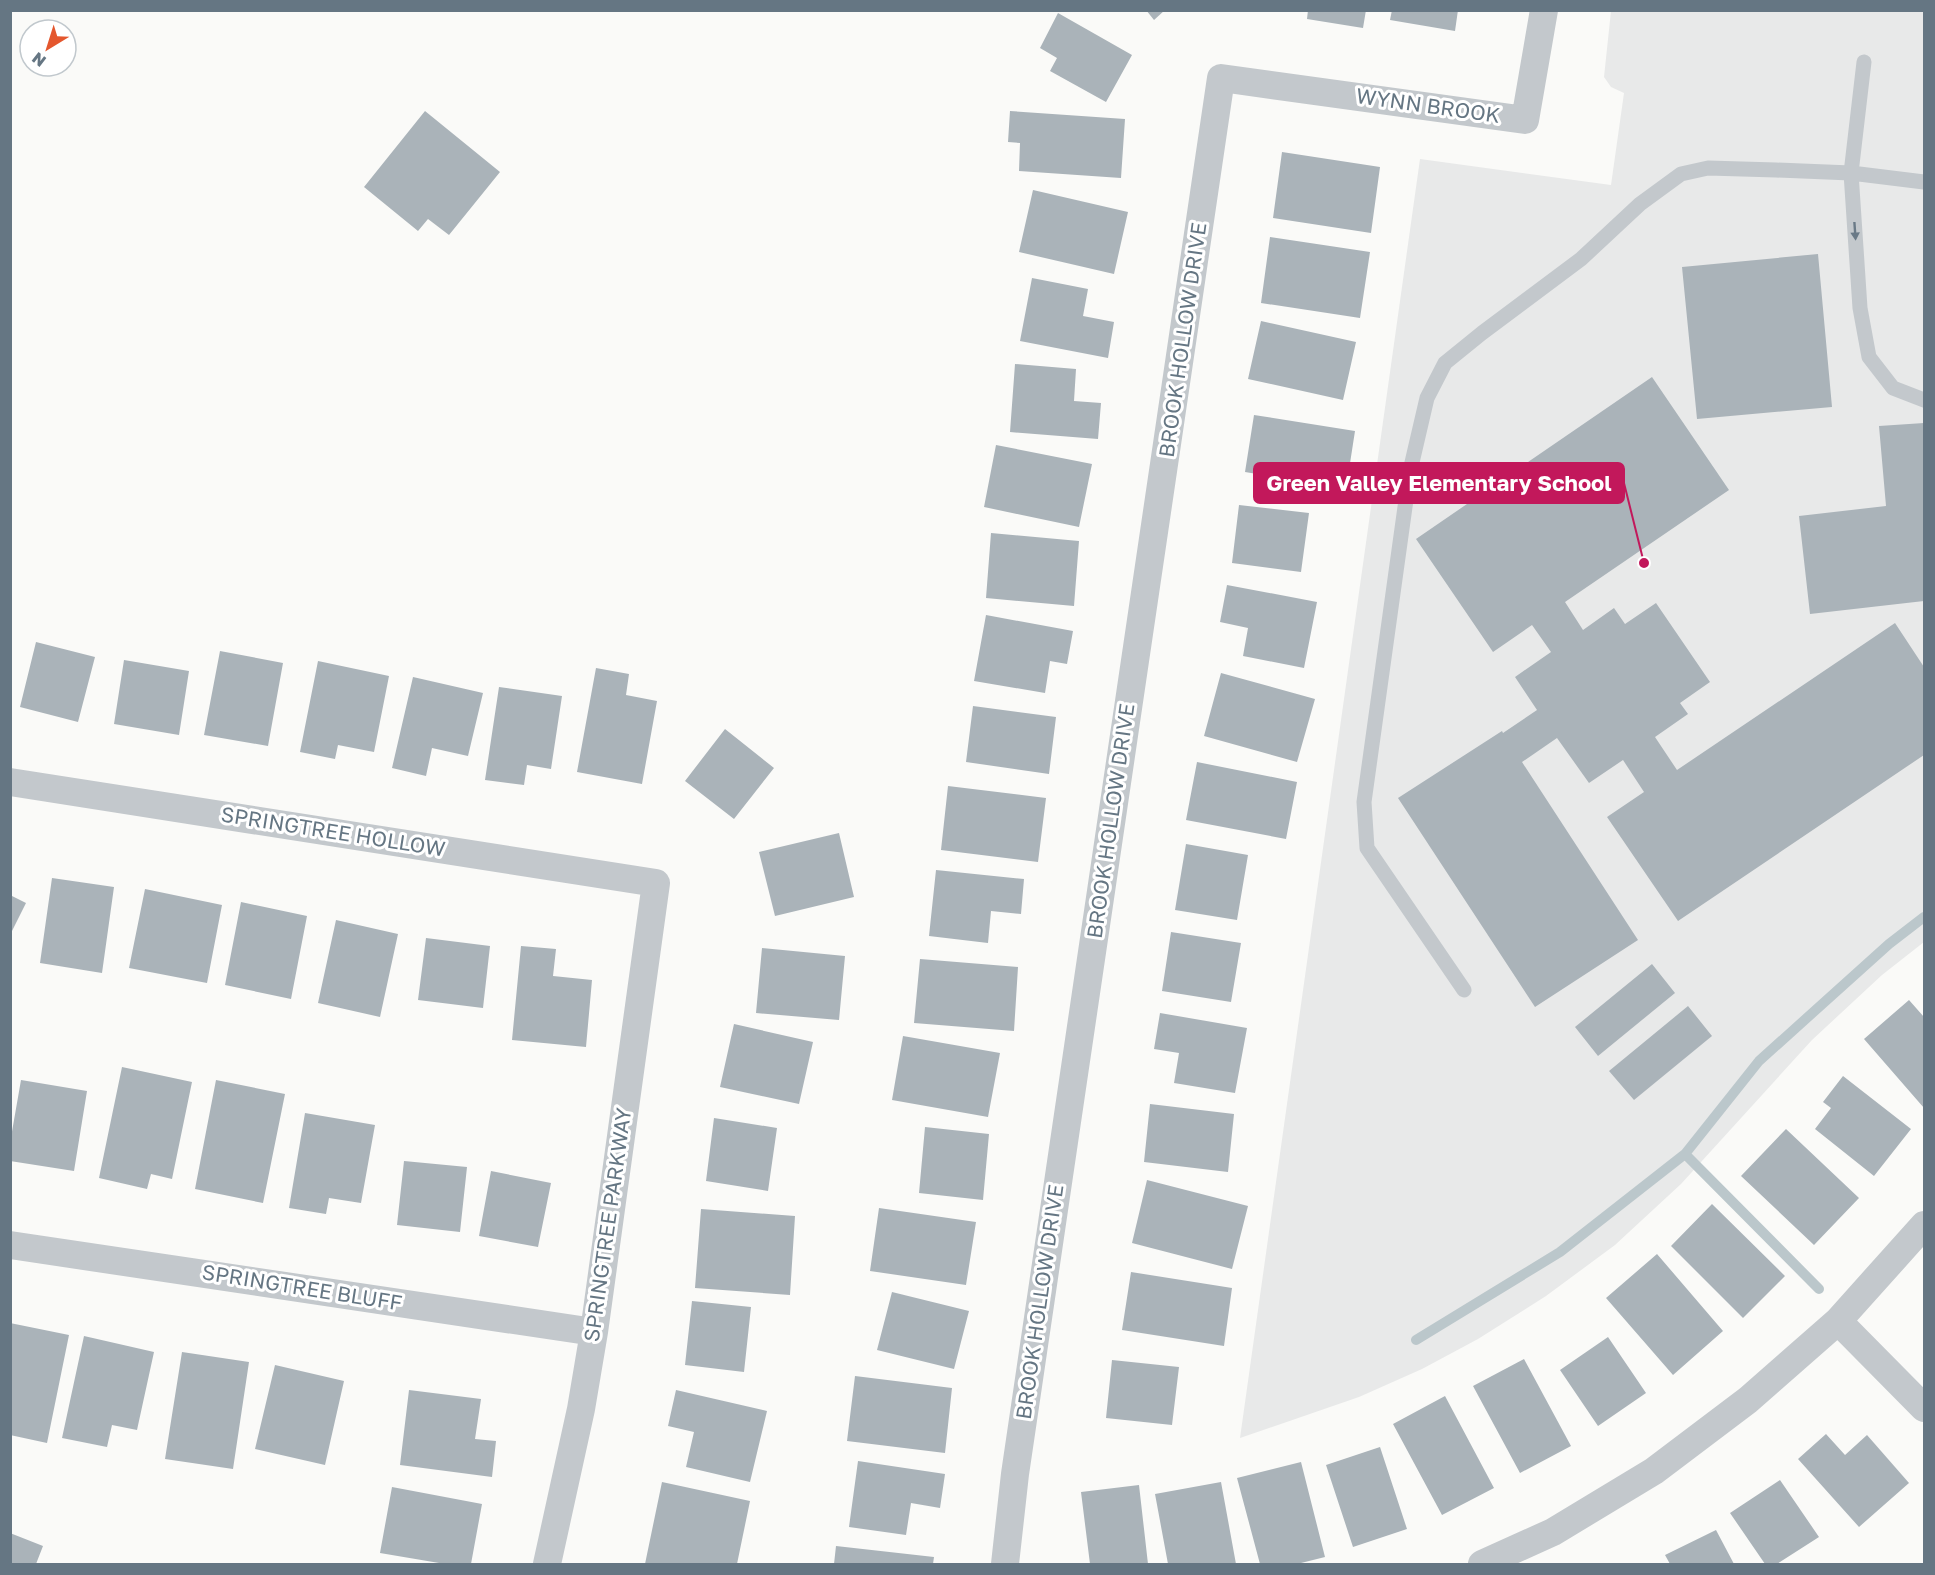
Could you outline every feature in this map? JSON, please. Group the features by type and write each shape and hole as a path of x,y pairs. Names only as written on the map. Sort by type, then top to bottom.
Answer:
{"street":[{"name":"WYNN BROOK","path":"1221,78 1525,120 1544,10"},
{"name":"BROOK HOLLOW DRIVE","path":"1005,1564 1017,1462 1221,78"},
{"name":"SPRINGTREE HOLLOW","path":"10,782 656,883"},
{"name":"SPRINGTREE PARKWAY","path":"547,1564 581,1409 594,1332 656,883"},
{"path":"1482,1564 1553,1532 1654,1471 1748,1400 1839,1321 1924,1225"},
{"name":"SPRINGTREE BLUFF","path":"10,1245 594,1332"},
{"path":"1839,1321 1924,1407"}],"lane":[{"path":"1864,62 1851,173 1860,308 1869,357 1893,388 1924,400"},
{"path":"1464,990 1367,848 1364,802 1410,471 1426,398 1445,363 1581,259 1640,204 1681,174 1708,168 1851,173 1924,182"}],"shaded area":[{"path":"1611,11 1924,11 1924,942 1882,975 1812,1040 1681,1184 1615,1245 1546,1296 1478,1339 1422,1369 1359,1397 1240,1438 1420,159 1611,185 1624,93 1611,87 1604,77"}],"building":[{"path":"1146,10 1165,10 1154,20"},
{"path":"1308,10 1366,10 1363,28 1307,19"},
{"path":"1392,10 1458,10 1455,31 1390,20"},
{"path":"1058,13 1132,55 1106,102 1050,71 1057,58 1040,48"},
{"path":"425,111 500,172 449,235 428,219 418,231 364,187"},
{"path":"1010,111 1125,119 1121,178 1019,171 1020,143 1008,142"},
{"path":"1282,152 1380,167 1371,233 1273,218"},
{"path":"1033,190 1128,212 1114,274 1019,252"},
{"path":"1270,237 1370,252 1360,318 1261,303"},
{"path":"1818,254 1832,407 1697,419 1682,267"},
{"path":"1032,278 1088,289 1083,316 1114,322 1108,358 1020,341"},
{"path":"1261,321 1356,342 1343,400 1248,379"},
{"path":"1015,364 1076,369 1074,401 1101,403 1098,439 1010,432"},
{"path":"1652,377 1729,490 1565,602 1583,630 1614,608 1625,624 1656,603 1710,682 1680,703 1688,714 1655,737 1677,770 1895,623 1924,667 1924,755 1678,921 1607,817 1644,792 1623,760 1589,783 1557,738 1522,762 1638,940 1535,1007 1398,798 1537,710 1515,677 1551,652 1532,625 1493,652 1416,539"},
{"path":"1254,415 1355,431 1346,489 1245,472"},
{"path":"1924,423 1924,601 1810,614 1799,516 1886,506 1879,426"},
{"path":"996,445 1092,464 1079,527 984,507"},
{"path":"1239,505 1309,513 1301,572 1232,563"},
{"path":"991,533 1079,541 1074,606 986,598"},
{"path":"1227,585 1317,602 1304,668 1243,656 1248,628 1220,622"},
{"path":"986,615 1073,631 1067,664 1050,661 1045,693 974,681"},
{"path":"36,642 95,657 78,722 20,707"},
{"path":"220,651 283,663 268,746 204,735"},
{"path":"124,660 189,671 179,735 114,724"},
{"path":"318,661 389,676 374,752 338,745 335,759 300,752"},
{"path":"596,668 629,674 626,695 657,701 642,784 577,772"},
{"path":"1221,673 1315,699 1297,762 1204,736"},
{"path":"413,677 483,693 468,756 432,748 426,776 392,768"},
{"path":"499,687 562,696 551,769 527,765 524,785 485,780"},
{"path":"973,706 1056,717 1049,774 966,762"},
{"path":"725,729 774,768 734,819 685,781"},
{"path":"1197,762 1297,782 1286,839 1186,820"},
{"path":"948,786 1046,798 1038,862 941,850"},
{"path":"839,833 854,897 775,916 759,852"},
{"path":"1186,844 1248,855 1237,920 1175,910"},
{"path":"936,870 1024,879 1021,914 991,911 988,943 929,936"},
{"path":"52,878 114,887 102,973 40,963"},
{"path":"145,889 222,905 207,983 129,968"},
{"path":"10,895 26,903 10,935"},
{"path":"241,902 307,916 291,999 225,985"},
{"path":"336,920 398,934 380,1017 318,1003"},
{"path":"1171,932 1241,943 1231,1002 1162,991"},
{"path":"426,938 490,946 483,1008 418,1000"},
{"path":"521,946 556,949 553,976 592,980 586,1047 512,1040"},
{"path":"762,948 845,956 839,1020 756,1013"},
{"path":"920,959 1018,967 1014,1031 914,1023"},
{"path":"1652,964 1675,993 1598,1056 1575,1027"},
{"path":"1909,1000 1924,1017 1924,1108 1864,1039"},
{"path":"1688,1006 1712,1036 1634,1100 1609,1071"},
{"path":"1160,1013 1247,1028 1235,1093 1174,1083 1179,1053 1154,1049"},
{"path":"734,1024 813,1042 799,1104 720,1087"},
{"path":"903,1036 1000,1053 988,1117 892,1100"},
{"path":"122,1067 192,1082 172,1179 151,1174 147,1189 99,1178"},
{"path":"1843,1076 1911,1129 1874,1176 1815,1129 1831,1108 1823,1102"},
{"path":"21,1080 87,1091 74,1171 10,1161 10,1143"},
{"path":"216,1080 285,1094 263,1203 195,1189"},
{"path":"1150,1104 1234,1114 1228,1172 1144,1162"},
{"path":"305,1113 375,1125 361,1203 329,1198 326,1214 289,1208"},
{"path":"714,1118 777,1128 768,1191 706,1181"},
{"path":"925,1127 989,1134 983,1200 919,1193"},
{"path":"1786,1129 1859,1198 1814,1245 1741,1176"},
{"path":"404,1161 467,1167 460,1232 397,1225"},
{"path":"491,1171 551,1183 538,1247 479,1236"},
{"path":"1147,1180 1248,1206 1232,1269 1132,1243"},
{"path":"1712,1204 1785,1276 1743,1318 1671,1246"},
{"path":"879,1208 976,1222 966,1285 870,1271"},
{"path":"701,1209 795,1216 790,1295 695,1288"},
{"path":"1657,1254 1723,1331 1673,1375 1606,1298"},
{"path":"1131,1272 1232,1288 1224,1346 1122,1330"},
{"path":"892,1292 969,1311 954,1369 877,1350"},
{"path":"692,1301 751,1307 744,1372 685,1365"},
{"path":"10,1323 69,1335 47,1443 10,1435"},
{"path":"84,1336 154,1352 137,1430 112,1425 107,1447 62,1438"},
{"path":"1608,1337 1646,1393 1598,1426 1560,1370"},
{"path":"182,1352 249,1362 233,1469 165,1459"},
{"path":"1524,1359 1571,1446 1520,1473 1473,1386"},
{"path":"1112,1360 1179,1367 1172,1425 1106,1418"},
{"path":"275,1365 344,1381 325,1465 255,1449"},
{"path":"855,1376 952,1388 945,1453 847,1441"},
{"path":"409,1390 481,1399 475,1439 496,1441 492,1477 400,1465"},
{"path":"676,1390 767,1411 750,1482 686,1467 694,1432 668,1426"},
{"path":"1445,1396 1494,1488 1442,1515 1393,1424"},
{"path":"1826,1434 1845,1455 1867,1435 1909,1483 1859,1527 1798,1459"},
{"path":"1380,1447 1407,1529 1353,1547 1326,1465"},
{"path":"858,1461 945,1474 940,1508 911,1503 906,1535 849,1527"},
{"path":"1301,1462 1325,1557 1297,1564 1260,1564 1237,1478"},
{"path":"1780,1480 1819,1537 1777,1564 1765,1564 1730,1513"},
{"path":"662,1482 750,1501 737,1564 645,1564"},
{"path":"1221,1482 1236,1564 1168,1564 1155,1494"},
{"path":"1139,1485 1148,1564 1090,1564 1081,1492"},
{"path":"392,1487 482,1504 471,1564 445,1564 380,1553"},
{"path":"1716,1530 1734,1564 1670,1564 1665,1555"},
{"path":"10,1533 43,1546 36,1564 10,1564"},
{"path":"836,1546 934,1557 933,1564 834,1564"}],"waterway":[{"path":"1416,1340 1560,1252 1685,1154 1759,1061 1889,944 1924,917"},
{"path":"1685,1154 1819,1289"}],"place":[{"name":"Green Valley Elementary School","path":"1644,563"}]}
